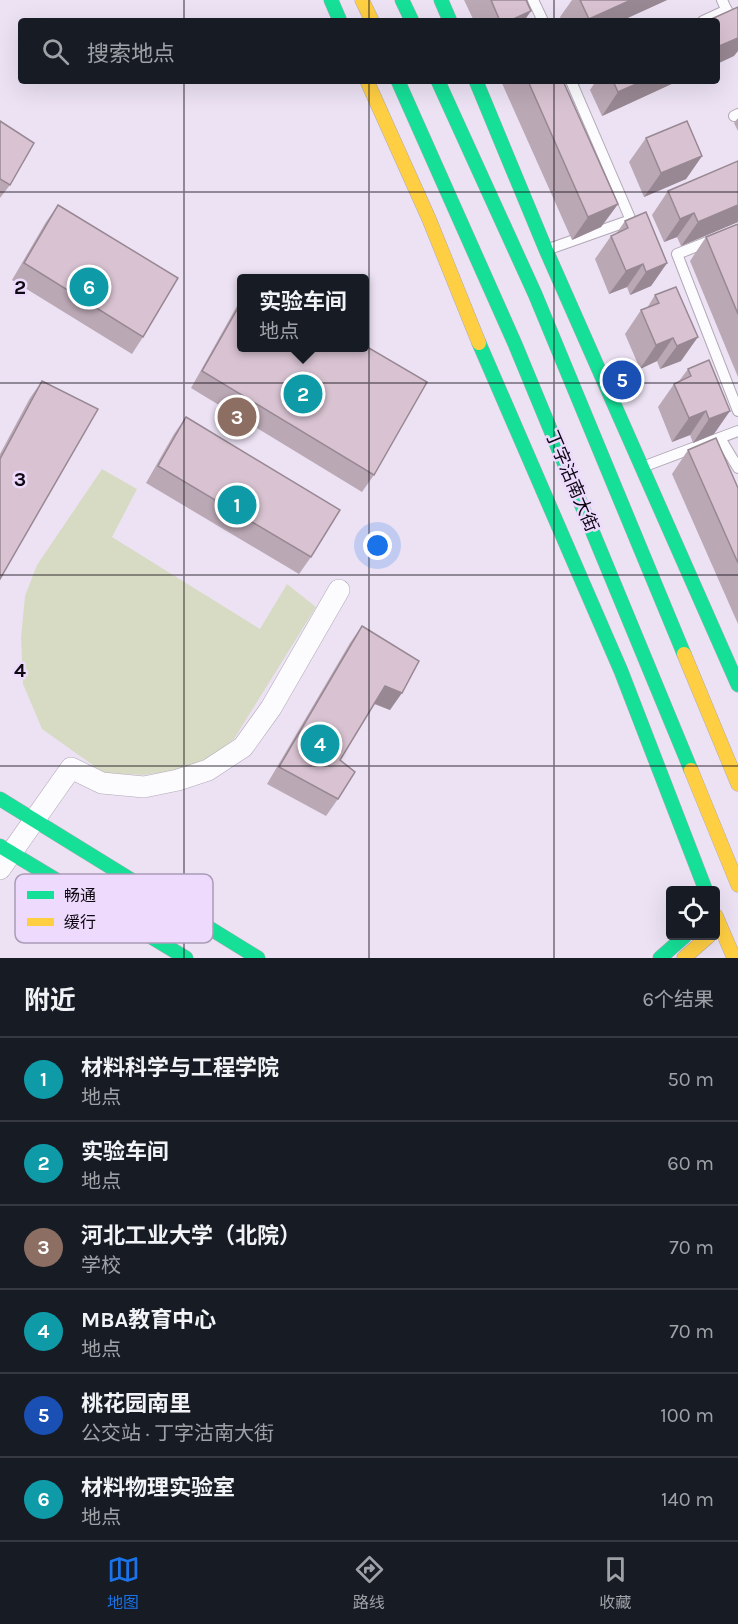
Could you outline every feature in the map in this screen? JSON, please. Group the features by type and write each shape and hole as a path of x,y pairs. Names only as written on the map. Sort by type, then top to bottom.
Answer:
{"main road":[{"path":"331,0 339,18"},
{"path":"362,0 371,18"},
{"path":"402,0 411,18"},
{"path":"441,0 449,18"},
{"path":"368,84 429,219 484,354 621,671 704,886"},
{"name":"丁字沽南大街","path":"399,84 515,344 738,885"},
{"name":"丁字沽南大街","path":"439,84 535,294 738,784"},
{"path":"477,84 546,250 642,467 734,666 738,685"},
{"path":"608,566 621,671"},
{"path":"0,799 123,874"},
{"path":"3,856 35,874"},
{"path":"720,920 730,906"},
{"path":"213,930 258,958"},
{"path":"720,930 734,958"},
{"path":"660,958 680,940"},
{"path":"684,958 701,940"},
{"path":"159,943 186,958"}],"street":[{"path":"3,856 34,819 71,768 85,777 102,783 144,787 178,780 208,770 243,747 271,708 339,590"}],"lane":[{"path":"533,0 542,18"},
{"path":"707,18 725,5 738,36"},
{"path":"572,84 639,239"},
{"path":"546,250 631,220"},
{"path":"738,230 671,253 738,411"},
{"path":"642,467 738,431"},
{"path":"720,438 738,468"}],"green space":[{"path":"102,469 137,489 112,537 260,629 287,584 316,607 234,739 210,757 178,770 144,775 104,773 42,729 23,684 21,637 25,596 37,565"}],"building":[{"path":"491,0 526,0 531,11 516,18 499,18"},
{"path":"580,0 631,0 591,18 589,18"},
{"path":"738,7 738,38 720,46 720,18 714,18"},
{"path":"529,84 564,84 618,204 588,217"},
{"path":"614,84 636,84 618,92"},
{"path":"0,121 34,143 10,185 0,179"},
{"path":"687,121 702,156 661,173 646,138"},
{"path":"738,161 738,205 698,222 694,213 680,219 668,191"},
{"path":"58,205 178,278 143,337 24,263"},
{"path":"646,212 667,263 646,272 643,264 626,271 611,236 628,228 625,221"},
{"path":"738,224 738,314 706,237"},
{"path":"676,287 698,337 677,346 673,338 656,345 641,310 659,303 655,295"},
{"path":"237,310 237,352 369,352 369,348 427,382 374,475 202,371"},
{"path":"709,360 730,411 709,419 706,411 689,418 674,384 691,376 688,369"},
{"path":"42,381 98,409 0,579 0,459"},
{"path":"186,417 340,510 311,557 158,466"},
{"path":"716,438 738,488 738,563 688,450"},
{"path":"362,626 419,661 402,693 385,686 340,760 355,772 338,799 279,767"}],"traffic: fast":[{"path":"331,0 339,18"},
{"path":"402,0 411,18"},
{"path":"441,0 449,18"},
{"path":"399,84 515,344 691,770"},
{"path":"439,84 535,294 684,654"},
{"path":"477,84 546,250 738,685"},
{"path":"479,343 621,671 704,886"},
{"path":"0,799 122,874"},
{"path":"0,846 46,874"},
{"path":"213,930 258,958"},
{"path":"660,958 680,940"},
{"path":"161,943 186,958"}],"traffic: slow":[{"path":"362,0 371,18"},
{"path":"368,84 429,219 479,343"},
{"path":"684,654 738,784"},
{"path":"691,770 738,885"},
{"path":"720,925 734,958"},
{"path":"684,958 704,940"}],"place":[{"name":"材料物理实验室","path":"89,287"},
{"name":"桃花园南里","path":"622,380"},
{"name":"实验车间","path":"303,394"},
{"name":"河北工业大学（北院）","path":"237,417"},
{"name":"材料科学与工程学院","path":"237,505"},
{"name":"MBA教育中心","path":"320,744"}]}
